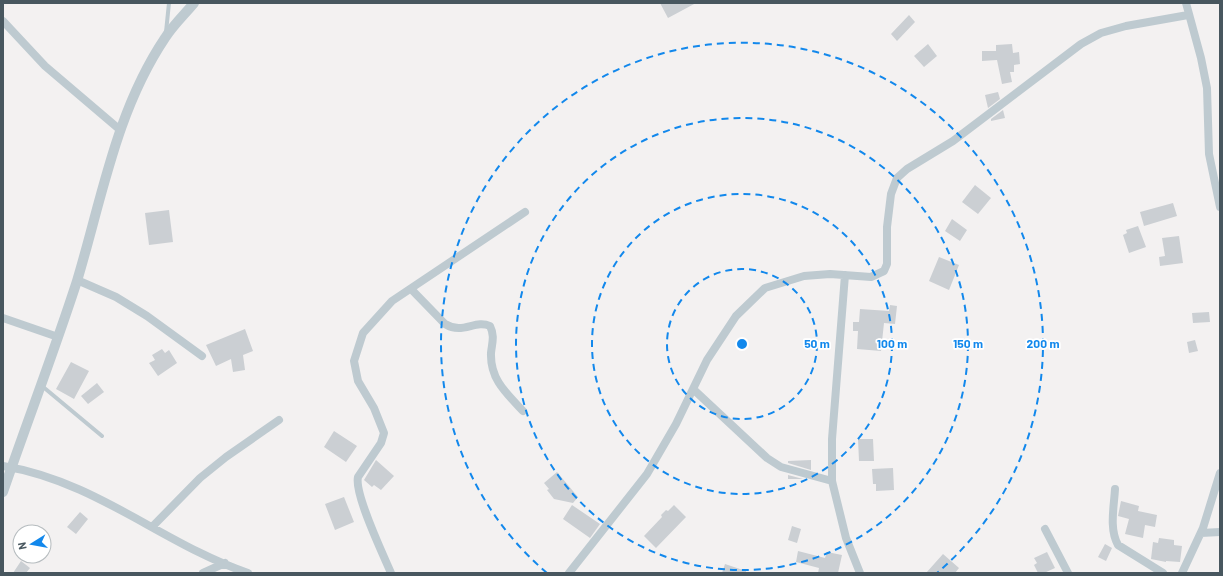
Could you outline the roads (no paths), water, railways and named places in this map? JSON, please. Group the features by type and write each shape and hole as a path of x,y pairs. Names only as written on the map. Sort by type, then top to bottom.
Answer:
{"street":[{"path":"3,492 7,466 42,386 77,280 119,129 148,67 165,37 194,3"},
{"path":"1186,3 1188,15 1201,58 1207,88 1209,154 1218,189 1220,207"},
{"path":"569,573 647,474 676,424 707,360 736,316 765,288 804,276 845,275 871,277 884,271 887,264 887,227 891,194 897,178 908,169 941,150 1081,44 1101,33 1126,26 1188,15"},
{"path":"3,21 45,66 119,129"},
{"path":"391,573 358,489 358,477 381,443 384,433 374,408 358,381 354,361 363,333 392,301 525,212"},
{"path":"845,275 832,439 832,481 846,538 860,573"},
{"path":"77,280 116,297 147,316 202,356"},
{"path":"411,289 444,324 452,328 461,329 485,323 490,326 494,338 491,352 492,368 497,382 523,411"},
{"path":"3,318 58,337"},
{"path":"693,389 767,458 781,467 832,481"},
{"path":"152,526 200,478 226,457 279,420"},
{"path":"7,466 51,478 88,493 196,550 248,573"},
{"path":"1182,573 1201,533 1220,473"},
{"path":"1115,489 1113,527 1115,539 1118,545 1163,573"},
{"path":"1045,529 1068,573"},
{"path":"1201,533 1220,532"},
{"path":"203,573 226,563"}],"lane":[{"path":"165,37 169,3"},
{"path":"42,386 102,436"}]}
